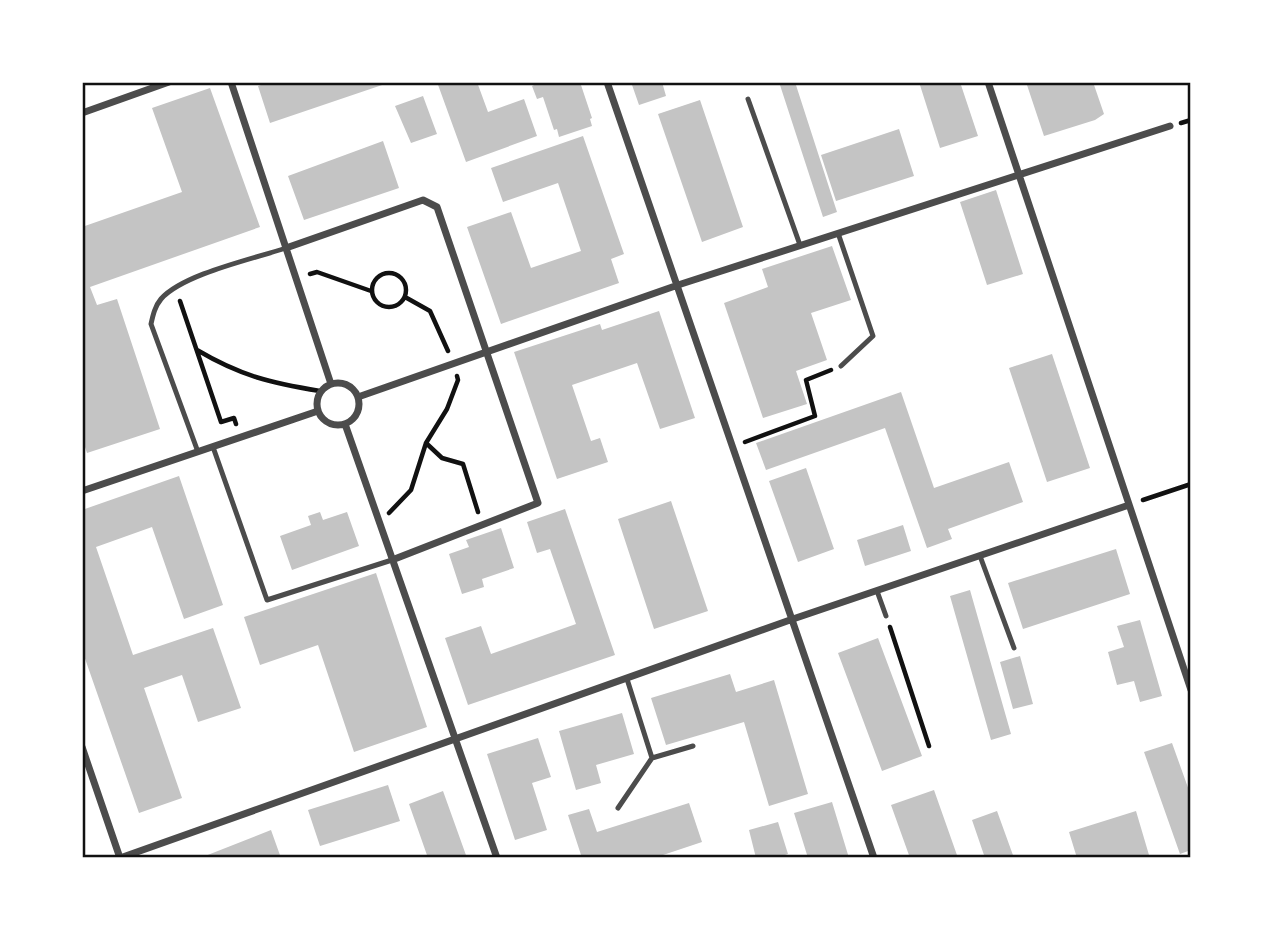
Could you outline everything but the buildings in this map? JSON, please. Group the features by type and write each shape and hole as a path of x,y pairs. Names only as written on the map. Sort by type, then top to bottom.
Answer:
{"street":[{"path":"82,113 169,82"},
{"path":"231,82 331,384"},
{"path":"607,82 790,621 874,858"},
{"path":"988,82 1191,690"},
{"path":"358,397 678,285 1170,126"},
{"path":"286,248 423,200 436,207 487,352 538,503 392,560"},
{"path":"331,384 345,384 351,387 358,397 358,411 355,417 345,424 331,424 325,421 318,411 317,403 321,391 331,384"},
{"path":"82,491 318,411"},
{"path":"345,424 497,858"},
{"path":"82,747 120,858 790,621 1129,505"}],"lane":[{"path":"748,99 800,245"},
{"path":"838,233 873,336 841,366"},
{"path":"198,452 151,324 160,300 176,286 286,248"},
{"path":"213,446 267,600 392,560"},
{"path":"981,556 1014,648"},
{"path":"877,591 886,616"},
{"path":"627,679 652,758"},
{"path":"618,808 652,758 694,746"}],"path":[{"path":"296,279 317,272 372,291"},
{"path":"390,273 404,281 405,297 397,306 386,308 375,302 372,291 372,285 380,275 390,273"},
{"path":"176,286 221,422 234,418 241,437"},
{"path":"377,517 390,512 411,490 426,443 447,409 458,380 430,311 405,297"},
{"path":"197,349 223,365 271,383 321,391"},
{"path":"732,447 815,416 806,380 841,366"},
{"path":"426,443 442,458 463,464 482,526"},
{"path":"1129,505 1191,484"},
{"path":"886,616 929,746"}]}
